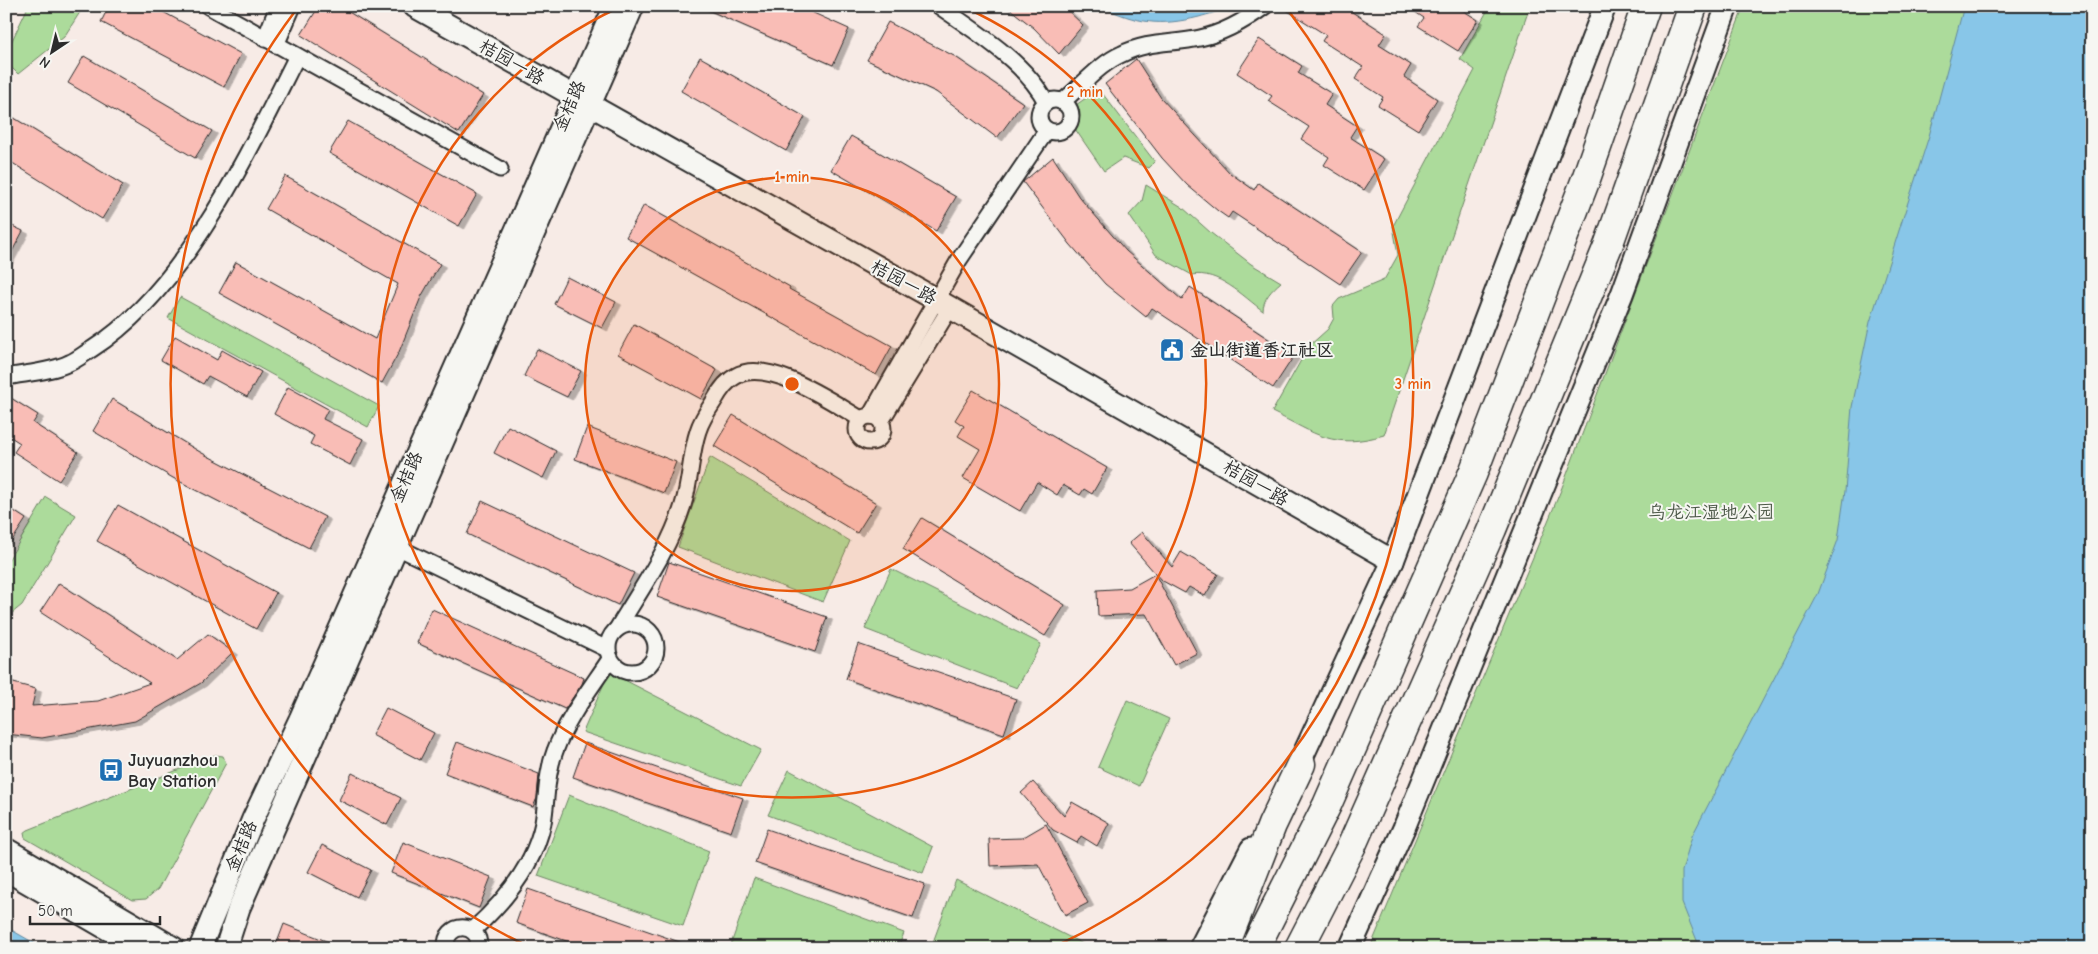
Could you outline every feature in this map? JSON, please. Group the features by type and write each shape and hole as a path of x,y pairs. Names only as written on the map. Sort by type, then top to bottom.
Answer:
{"highway":[{"path":"1256,948 1327,805 1473,474 1586,179 1646,6"},
{"path":"1300,948 1352,845 1492,530 1608,246 1693,6"},
{"path":"1224,948 1272,824 1301,764"},
{"path":"1236,948 1327,805"}],"main road":[{"name":"桔园一路","path":"414,6 943,304 1393,562"},
{"name":"金桔路","path":"200,948 253,819 582,101 614,6"},
{"path":"226,948 243,899 397,547 582,101 633,6"},
{"path":"1200,948 1247,857 1301,764 1393,562 1605,6"},
{"path":"1350,948 1404,828 1622,294 1727,6"},
{"path":"6,849 174,948"},
{"path":"6,870 140,948"}],"street":[{"path":"208,6 500,169"},
{"path":"271,42 278,6"},
{"path":"271,42 293,6"},
{"path":"939,6 981,36 1031,78 1046,102"},
{"path":"1062,102 1083,86 1101,67 1122,53 1146,45 1200,38 1219,33 1265,6"},
{"path":"6,377 69,363 112,336 148,302 174,270 224,196 297,56"},
{"path":"1054,100 1062,102 1071,114 1069,123 1062,130 1047,130 1040,122 1039,111 1046,102 1054,100"},
{"path":"618,629 675,527 688,491 699,428 720,390 737,375 747,372 772,374 870,419 943,304 1015,174 1047,130"},
{"path":"397,547 609,654 619,669 635,672 649,666 656,651 652,636 640,626 625,625 612,634 609,654 570,720 554,752 542,824 527,866 491,913 473,930"},
{"path":"446,948 447,937 454,929 465,927 473,930 478,937 479,948"}],"green space":[{"path":"22,6 84,6 64,37 18,74 6,62 6,53 27,9"},
{"path":"1490,6 1530,6 1384,435 1351,441 1338,440 1314,433 1272,412 1309,346 1328,329 1334,318 1333,306 1339,299 1384,280 1398,255 1393,226 1475,70 1460,59"},
{"name":"乌龙江湿地公园","path":"1744,6 1979,6 1859,528 1714,948 1370,948 1561,490"},
{"path":"1099,89 1155,162 1149,168 1123,158 1104,171 1073,126 1077,116 1073,107"},
{"path":"1146,185 1182,207 1211,233 1251,264 1281,282 1266,298 1263,311 1221,280 1202,274 1192,275 1156,255 1129,215 1142,201"},
{"path":"180,297 379,406 368,427 168,318"},
{"path":"710,457 850,541 823,602 678,547"},
{"path":"46,497 76,515 22,605 6,618 6,564"},
{"path":"891,569 1041,644 1017,688 865,629"},
{"path":"609,672 761,750 741,786 583,732"},
{"path":"1127,700 1169,719 1139,786 1098,767"},
{"path":"215,755 223,756 226,763 158,889 146,899 132,900 25,838 24,833 28,830"},
{"path":"789,770 933,847 923,873 768,815"},
{"path":"569,795 709,851 683,926 538,876"},
{"path":"754,878 904,933 898,948 730,947"},
{"path":"956,880 1087,946 1086,948 953,948 933,942"}],"water":[{"path":"1100,6 1228,6 1218,11 1185,20 1148,22 1113,12"},
{"path":"1964,6 2092,6 2092,948 1700,948 1682,903 1682,871 1692,836 1818,594 1838,540 1845,491 1852,407 1870,322 1929,136"},
{"path":"6,927 43,948 6,948"}],"building":[{"path":"109,6 152,6 241,54 224,87 101,22"},
{"path":"319,6 339,6 483,95 459,133 301,35"},
{"path":"699,6 798,6 849,29 833,65"},
{"path":"1006,6 1063,6 1083,25 1059,54 1034,28"},
{"path":"1280,6 1356,6 1352,12 1386,34 1379,45 1411,65 1404,77 1437,99 1418,130 1378,105 1383,97 1355,79 1363,67 1322,41 1326,35"},
{"path":"1406,6 1456,6 1478,20 1458,51 1418,26 1424,18"},
{"path":"888,22 954,56 1023,103 997,138 936,92 867,60"},
{"path":"1259,39 1302,66 1298,73 1332,94 1325,105 1357,126 1350,137 1384,159 1364,190 1324,165 1329,157 1301,139 1309,127 1268,101 1272,96 1237,73"},
{"path":"84,56 212,131 195,158 68,83"},
{"path":"700,57 805,117 786,151 681,91"},
{"path":"1136,59 1161,98 1230,173 1254,190 1258,183 1362,252 1340,284 1232,212 1228,218 1218,211 1187,185 1162,158 1105,84"},
{"path":"6,113 123,185 102,219 6,159"},
{"path":"348,121 477,194 459,226 329,153"},
{"path":"851,136 956,197 936,231 831,170"},
{"path":"1053,157 1079,197 1126,251 1182,300 1190,287 1294,356 1273,388 1152,308 1146,317 1105,284 1070,244 1023,182"},
{"path":"285,176 440,264 421,297 399,352 382,383 219,293 236,262 375,339 398,284 266,209"},
{"path":"644,205 892,346 876,375 626,237"},
{"path":"6,223 23,231 6,263"},
{"path":"567,277 616,302 602,328 554,304"},
{"path":"634,324 717,370 701,399 618,354"},
{"path":"175,336 217,360 222,350 261,372 247,397 208,376 203,384 161,360"},
{"path":"537,349 581,371 567,397 524,376"},
{"path":"288,387 328,409 323,419 363,439 350,465 310,444 314,436 274,414"},
{"path":"973,390 1107,468 1092,494 1084,489 1080,495 1063,485 1057,495 1037,482 1020,511 963,478 980,449 958,436 964,426 955,420"},
{"path":"6,395 38,415 33,423 78,452 59,481 14,452 20,443 6,434"},
{"path":"112,399 200,452 325,517 309,548 173,478 93,431"},
{"path":"733,415 876,503 857,533 714,446"},
{"path":"508,426 556,451 543,478 494,453"},
{"path":"587,427 676,462 664,493 575,459"},
{"path":"482,501 634,573 618,605 467,534"},
{"path":"118,505 276,593 256,629 97,541"},
{"path":"6,506 26,519 6,550"},
{"path":"922,518 1065,605 1045,636 903,549"},
{"path":"1142,532 1172,567 1181,552 1218,574 1205,596 1189,587 1185,593 1161,580 1129,543"},
{"path":"669,562 827,617 815,652 657,597"},
{"path":"1155,574 1197,653 1174,665 1146,614 1098,616 1097,590 1130,588"},
{"path":"59,583 177,660 208,634 233,652 201,683 135,721 42,738 6,734 6,681 36,689 32,706 98,701 150,683 40,612"},
{"path":"432,609 584,678 582,684 565,709 417,643"},
{"path":"858,644 1016,699 1004,734 846,679"},
{"path":"386,708 434,733 420,760 372,735"},
{"path":"457,742 539,774 537,798 533,807 445,773"},
{"path":"585,743 743,798 731,832 573,777"},
{"path":"352,773 401,798 387,825 339,800"},
{"path":"1033,782 1064,816 1072,802 1109,823 1097,846 1081,836 1077,843 1053,830 1021,793"},
{"path":"1046,824 1088,903 1065,915 1038,864 990,866 989,839 1022,838"},
{"path":"767,829 925,884 913,918 755,863"},
{"path":"403,842 491,877 479,908 391,873"},
{"path":"322,845 371,870 357,897 308,872"},
{"path":"528,889 691,946 691,948 586,948 516,923"},
{"path":"284,924 341,947 341,948 275,948"}],"place":[{"name":"金山街道香江社区","path":"1172,350"},
{"name":"Juyuanzhou Bay Station","path":"111,770"}]}
